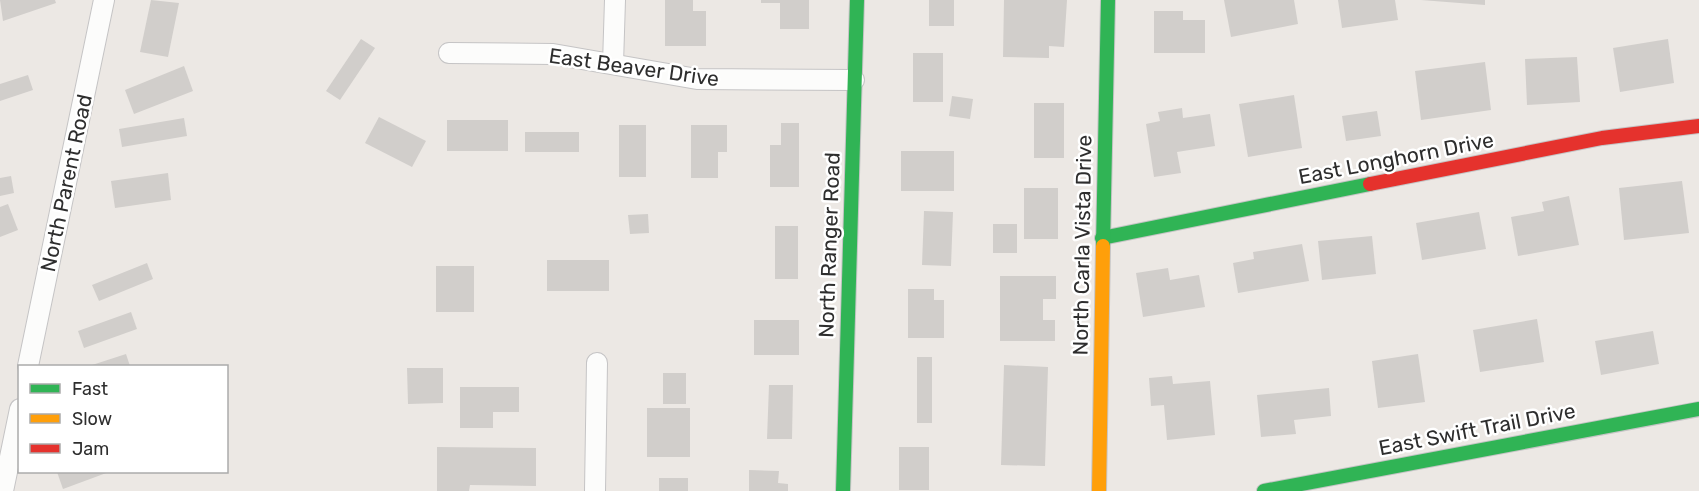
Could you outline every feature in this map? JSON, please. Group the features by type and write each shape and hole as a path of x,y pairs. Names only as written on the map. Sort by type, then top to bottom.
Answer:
{"street":[{"name":"North Parent Road","path":"28,365 104,0"},
{"path":"613,64 615,0"},
{"name":"North Ranger Road","path":"843,491 857,0"},
{"name":"North Carla Vista Drive","path":"1099,491 1108,0"},
{"name":"East Beaver Drive","path":"449,53 553,54 697,79 854,80"},
{"name":"East Longhorn Drive","path":"1102,238 1602,138 1699,126"},
{"path":"594,491 597,363"},
{"name":"East Swift Trail Drive","path":"1264,491 1699,409"},
{"path":"3,491 18,419"}],"building":[{"path":"0,0 55,0 56,3 3,21"},
{"path":"151,0 179,3 168,57 140,52"},
{"path":"665,0 693,0 693,11 706,11 706,46 665,46"},
{"path":"761,0 809,0 809,29 780,29 780,3 761,3"},
{"path":"929,0 954,0 954,26 929,26"},
{"path":"1004,0 1067,0 1064,47 1049,46 1049,58 1003,57"},
{"path":"1224,0 1294,0 1298,24 1231,37"},
{"path":"1338,0 1395,0 1398,20 1342,28"},
{"path":"1421,0 1485,0 1485,5"},
{"path":"1154,11 1183,11 1183,20 1205,20 1205,53 1154,53"},
{"path":"361,39 375,48 340,100 326,91"},
{"path":"1668,39 1674,83 1620,92 1613,48"},
{"path":"913,53 943,53 943,102 913,102"},
{"path":"1577,57 1580,102 1527,105 1525,59"},
{"path":"1485,62 1491,110 1421,120 1415,71"},
{"path":"184,66 193,91 134,114 125,90"},
{"path":"28,75 33,90 0,101 0,84"},
{"path":"1294,95 1302,148 1248,157 1239,104"},
{"path":"952,96 973,99 970,119 949,116"},
{"path":"1034,103 1064,103 1064,158 1034,158"},
{"path":"1182,108 1183,118 1210,114 1215,146 1177,152 1181,173 1154,177 1146,124 1160,121 1158,112"},
{"path":"1377,111 1381,136 1346,141 1342,116"},
{"path":"379,117 426,141 412,167 365,143"},
{"path":"184,118 187,136 122,147 119,129"},
{"path":"447,120 508,120 508,151 447,151"},
{"path":"781,123 799,123 799,187 770,187 770,145 781,145"},
{"path":"619,125 646,125 646,177 619,177"},
{"path":"691,125 727,125 727,152 718,152 718,178 691,178"},
{"path":"525,132 579,132 579,152 525,152"},
{"path":"901,151 954,151 954,191 901,191"},
{"path":"168,173 171,200 115,208 111,181"},
{"path":"11,176 14,193 0,196 0,178"},
{"path":"1682,181 1689,233 1624,240 1619,188"},
{"path":"1024,188 1058,188 1058,239 1024,239"},
{"path":"1569,196 1579,245 1518,256 1511,217 1544,211 1542,202"},
{"path":"8,204 18,230 0,237 0,207"},
{"path":"924,211 953,212 951,266 922,265"},
{"path":"1479,212 1486,249 1422,260 1416,223"},
{"path":"648,214 649,233 630,234 628,215"},
{"path":"993,224 1017,224 1017,253 993,253"},
{"path":"775,226 798,226 798,279 775,279"},
{"path":"1372,236 1376,274 1322,280 1318,241"},
{"path":"1302,244 1309,281 1238,293 1233,263 1254,259 1253,252"},
{"path":"547,260 609,260 609,291 547,291"},
{"path":"147,263 153,279 99,301 92,285"},
{"path":"436,266 474,266 474,312 436,312"},
{"path":"1168,268 1170,280 1199,275 1205,307 1143,317 1136,273"},
{"path":"1000,276 1056,276 1056,299 1043,299 1043,320 1055,320 1055,341 1000,341"},
{"path":"908,289 934,289 934,300 944,300 944,338 908,338"},
{"path":"131,312 137,329 84,348 78,331"},
{"path":"1537,319 1544,362 1480,372 1473,330"},
{"path":"754,320 799,320 799,355 754,355"},
{"path":"1653,331 1659,364 1601,375 1595,341"},
{"path":"126,354 130,365 92,365"},
{"path":"1418,354 1425,402 1378,408 1372,361"},
{"path":"917,357 932,357 932,423 917,423"},
{"path":"1004,365 1048,367 1045,466 1001,465"},
{"path":"407,368 443,368 443,403 408,404"},
{"path":"663,373 686,373 686,404 663,404"},
{"path":"1172,376 1173,384 1210,381 1215,435 1167,440 1164,405 1151,406 1149,378"},
{"path":"769,385 793,385 792,439 767,439"},
{"path":"460,387 519,387 519,412 493,412 493,428 460,428"},
{"path":"1329,388 1331,416 1294,420 1296,434 1261,437 1257,395"},
{"path":"647,408 690,408 690,457 647,457"},
{"path":"437,447 536,448 536,486 470,485 469,491 437,491"},
{"path":"899,447 929,447 929,490 899,490"},
{"path":"749,470 779,471 778,483 788,484 788,491 749,491"},
{"path":"57,473 106,473 63,489"},
{"path":"659,478 688,478 688,491 659,491"}],"traffic: fast":[{"path":"843,491 857,0"},
{"path":"1103,246 1108,0"},
{"path":"1102,238 1370,184"},
{"path":"1264,491 1699,409"}],"traffic: slow":[{"path":"1099,491 1103,246"}],"traffic: jam":[{"path":"1370,184 1602,138 1699,126"}]}
